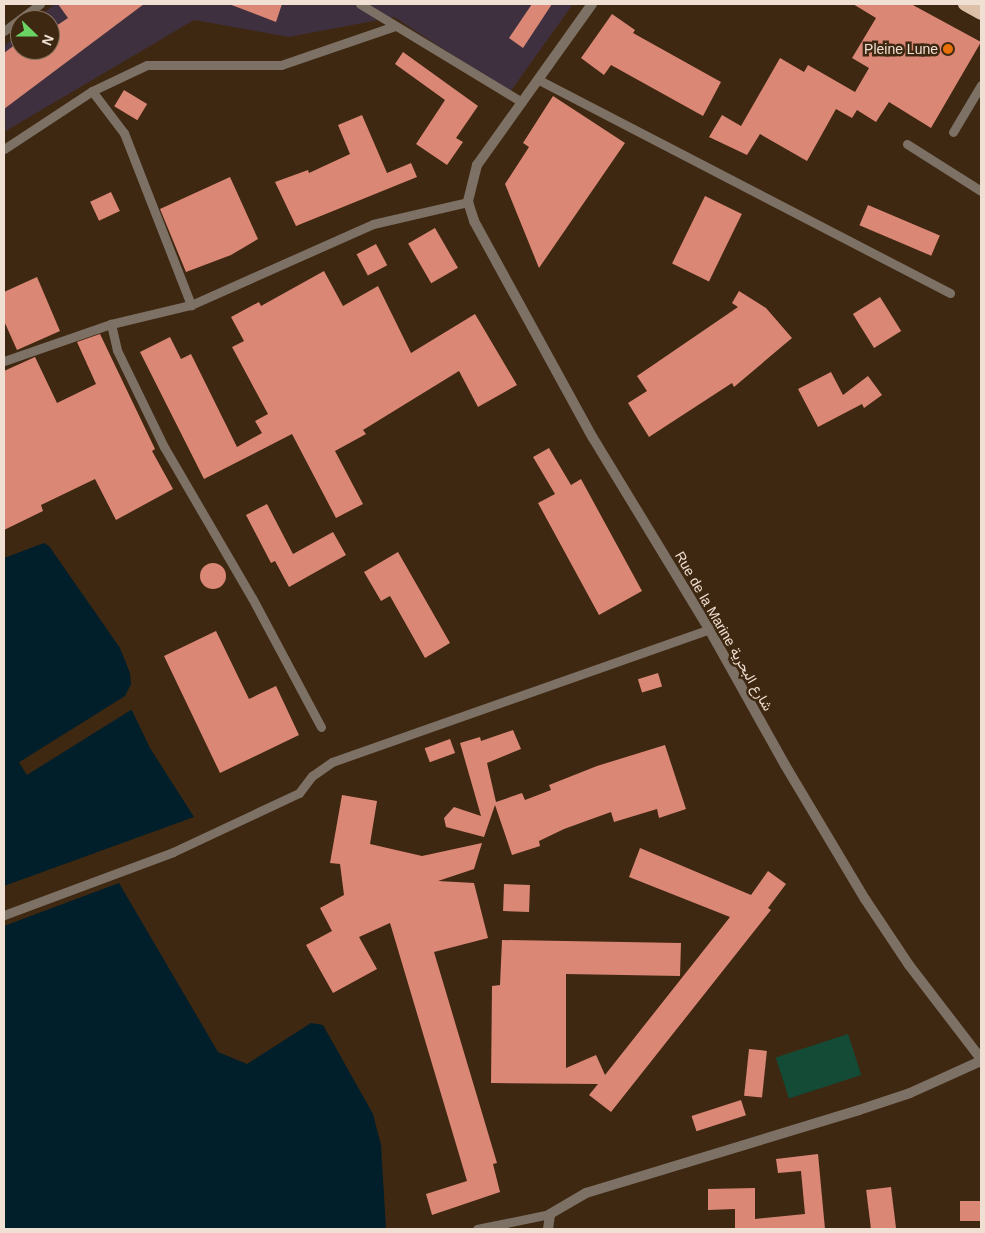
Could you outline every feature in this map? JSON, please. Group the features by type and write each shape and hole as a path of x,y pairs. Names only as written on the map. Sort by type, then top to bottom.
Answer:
{"highway":[{"path":"965,4 981,13"}],"street":[{"path":"468,202 477,165 592,4"},
{"name":"Rue de la Marine شارع البحرية","path":"468,202 488,248 593,438 709,629 784,765 866,900 909,965 981,1060"},
{"path":"548,1229 550,1214 586,1193 910,1093 981,1060"}],"lane":[{"path":"4,31 40,4"},
{"path":"360,4 522,102"},
{"path":"4,149 92,92 147,65 281,65 395,26"},
{"path":"539,80 950,293"},
{"path":"953,132 981,85"},
{"path":"92,92 124,134 191,305"},
{"path":"907,144 981,191"},
{"path":"4,361 111,324 191,305 374,224 468,202"},
{"path":"111,324 117,350 164,447 252,598 321,726"},
{"path":"4,916 173,852 299,793 312,776 332,762 709,629"},
{"path":"477,1229 550,1214"}],"shaded area":[{"path":"55,4 573,4 510,92 394,17 289,37 194,20 4,132 4,46 10,41 10,60 60,60 60,10 48,10"}],"green space":[{"path":"848,1034 861,1075 789,1098 776,1057"}],"water":[{"path":"44,543 49,546 120,648 130,673 131,684 125,696 150,748 194,817 4,886 4,558"},
{"path":"119,883 218,1052 247,1064 311,1023 323,1025 373,1114 381,1145 386,1229 4,1229 4,926"}],"pier":[{"path":"125,696 133,709 27,775 19,762"}],"building":[{"path":"58,4 144,4 4,109 4,53 10,48 10,60 60,60 60,23 68,18"},
{"path":"229,4 282,4 276,22"},
{"path":"532,4 552,4 523,48 509,38"},
{"path":"853,4 911,4 981,42 931,128 889,102 876,122 857,110 852,118 836,109 807,161 760,134 747,155 709,137 722,115 741,126 780,58 804,72 808,65 855,92 869,68 852,58 876,18"},
{"path":"612,14 635,30 633,33 721,82 703,116 611,65 604,75 581,58"},
{"path":"403,52 478,106 456,138 463,142 447,165 416,144 445,100 395,64"},
{"path":"124,90 147,104 137,120 114,106"},
{"path":"553,96 625,143 539,268 505,184 529,147 523,143"},
{"path":"362,115 387,173 411,163 417,177 296,226 275,182 308,170 309,173 350,154 338,125"},
{"path":"230,177 258,239 231,255 186,272 160,209"},
{"path":"111,192 120,211 99,221 90,202"},
{"path":"705,196 742,214 709,281 672,263"},
{"path":"868,205 940,235 931,256 859,225"},
{"path":"435,228 458,268 431,283 408,244"},
{"path":"376,244 387,265 368,276 357,254"},
{"path":"324,271 343,306 378,286 411,353 475,314 517,385 478,407 459,371 363,430 366,434 335,451 363,504 336,518 292,434 204,479 140,352 170,337 181,359 191,354 237,447 262,433 255,421 268,414 232,347 244,341 231,317 259,302 261,306"},
{"path":"37,277 60,331 17,350 4,321 4,292"},
{"path":"739,291 766,308 792,338 734,387 732,383 649,437 628,403 647,391 637,376 738,307 732,303"},
{"path":"880,297 901,331 874,348 853,314"},
{"path":"100,334 155,449 152,451 173,489 116,520 95,479 41,505 43,511 4,530 4,371 35,357 57,403 96,384 77,342"},
{"path":"831,372 843,395 868,376 882,395 864,408 862,404 818,427 798,389"},
{"path":"549,448 571,485 581,479 642,591 599,615 538,503 555,494 533,457"},
{"path":"267,504 293,554 333,532 346,555 289,587 275,561 271,563 246,515"},
{"path":"398,552 450,643 425,658 390,596 381,601 364,572"},
{"path":"213,563 222,567 226,576 222,585 213,589 204,585 200,576 204,567"},
{"path":"216,631 249,699 276,686 299,735 220,773 164,656"},
{"path":"658,673 662,686 642,693 638,679"},
{"path":"513,730 521,749 487,763 496,802 522,793 525,800 551,790 549,785 597,766 665,745 686,809 659,818 657,809 614,822 611,812 564,829 539,841 540,846 512,855 495,805 484,837 446,827 444,818 454,807 481,816 460,743 480,737 481,741"},
{"path":"450,739 455,753 430,762 425,748"},
{"path":"342,795 377,801 370,844 422,856 482,843 474,869 438,881 474,883 488,938 434,952 497,1163 493,1164 500,1192 432,1215 426,1194 467,1181 390,923 359,937 377,969 333,993 306,945 332,931 320,908 344,895 340,864 330,863"},
{"path":"640,848 751,895 768,871 786,884 768,908 771,910 611,1112 589,1095 598,1084 491,1083 492,986 500,985 502,940 681,943 680,976 566,974 566,1068 596,1055 605,1075 730,917 629,877"},
{"path":"504,884 530,885 529,912 503,911"},
{"path":"749,1049 767,1051 762,1098 744,1096"},
{"path":"741,1100 746,1115 696,1131 692,1116"},
{"path":"818,1154 825,1229 735,1229 735,1209 708,1210 708,1189 755,1188 755,1219 805,1214 801,1171 778,1173 776,1159"},
{"path":"891,1187 896,1229 871,1229 866,1190"},
{"path":"960,1201 981,1201 981,1221 960,1221"}],"place":[{"name":"Pleine Lune","path":"948,49"}]}
